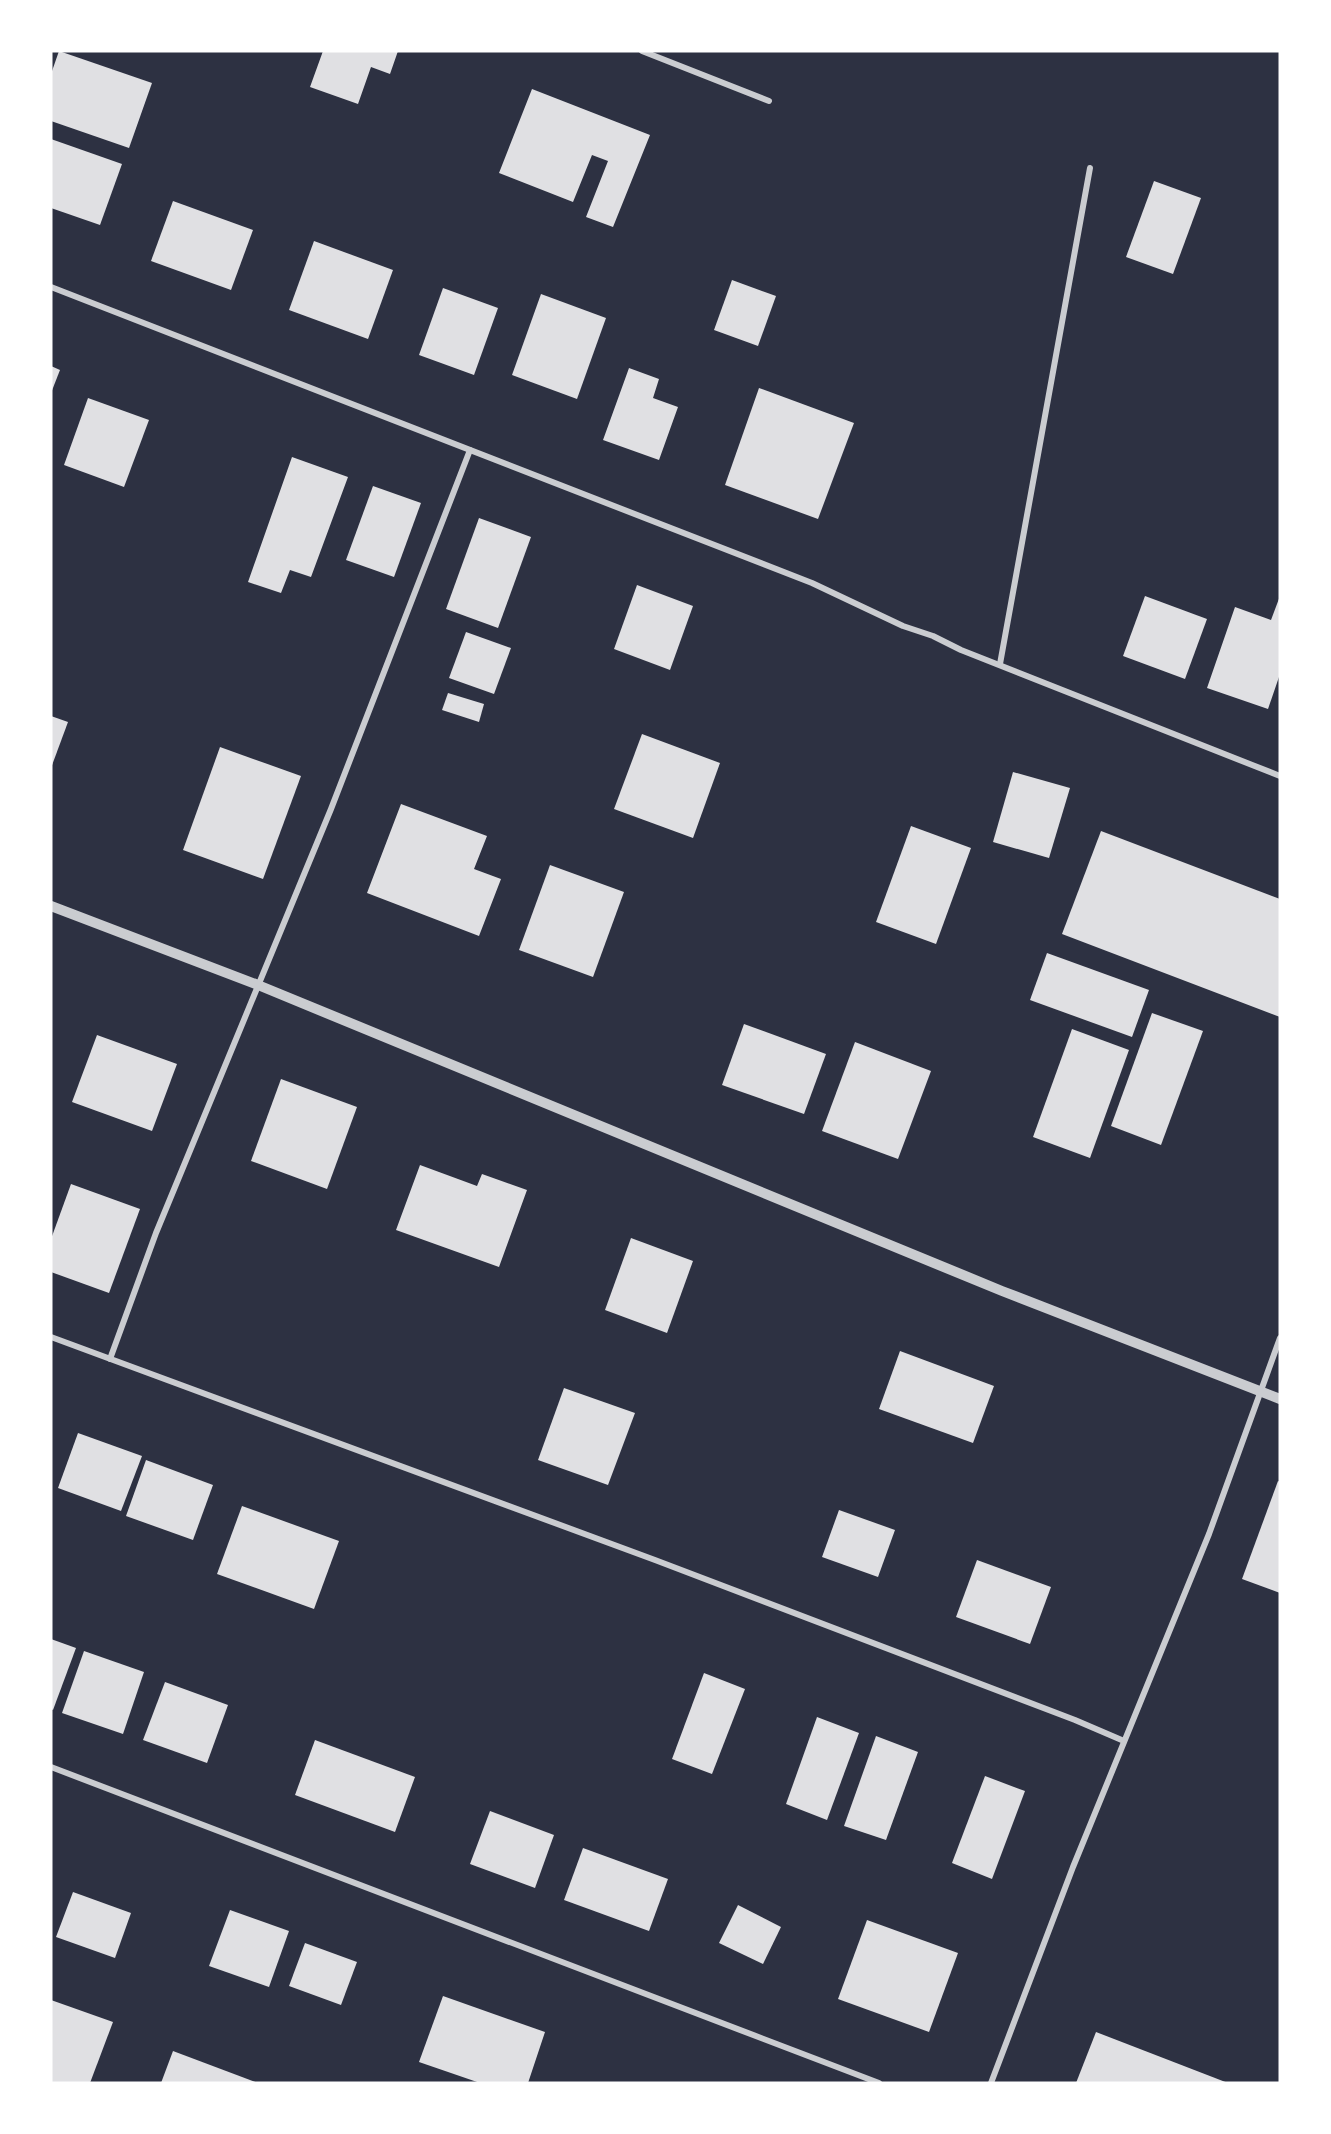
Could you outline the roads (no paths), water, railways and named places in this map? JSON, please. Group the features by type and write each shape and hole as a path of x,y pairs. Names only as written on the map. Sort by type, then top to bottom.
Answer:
{"street":[{"path":"642,51 769,101"},
{"path":"999,664 1090,168"},
{"path":"51,287 812,583 903,626 933,636 961,650 1280,776"},
{"path":"110,1359 156,1233 331,809 470,450"},
{"path":"51,906 258,985 1002,1291 1280,1399"},
{"path":"51,1337 644,1556 1075,1720 1124,1741"},
{"path":"991,2083 1073,1867 1209,1534 1280,1338"},
{"path":"51,1767 879,2083"}]}
